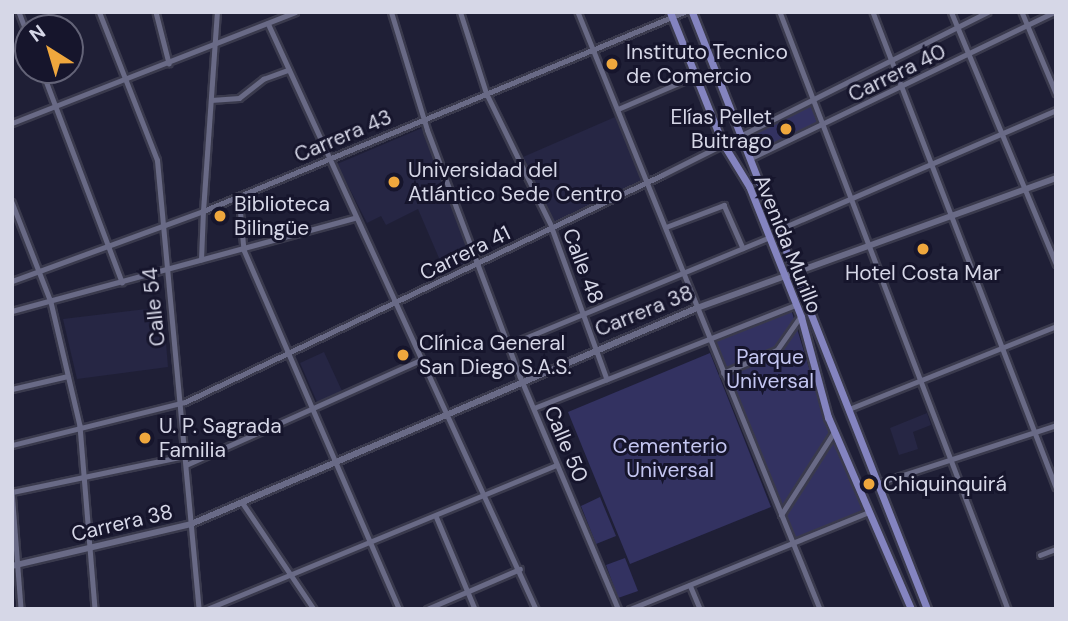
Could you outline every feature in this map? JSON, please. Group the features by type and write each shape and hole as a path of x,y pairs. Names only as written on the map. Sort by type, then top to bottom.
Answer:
{"main road":[{"name":"Avenida Murillo","path":"692,12 780,229 927,609"},
{"name":"Avenida Murillo","path":"671,15 722,142 748,186 796,304 834,431 911,609"},
{"name":"Carrera 38","path":"15,565 191,524 521,380 697,308 869,243 1056,178"}],"street":[{"name":"Calle 54","path":"99,12 156,160 199,609"},
{"path":"156,12 169,64"},
{"path":"201,260 217,12"},
{"path":"12,122 57,108 295,12"},
{"name":"Calle 50","path":"391,12 424,119 521,380 618,609"},
{"name":"Calle 48","path":"460,12 486,93 552,228 607,379"},
{"path":"578,12 820,609"},
{"name":"Carrera 43","path":"12,281 203,211 671,15 684,12"},
{"path":"780,12 1008,609"},
{"path":"873,12 1056,487"},
{"path":"951,12 1056,264"},
{"name":"Carrera 41","path":"13,443 180,404 290,355 479,264 987,12"},
{"path":"1022,12 1056,93"},
{"name":"Carrera 40","path":"751,158 825,125 1055,12"},
{"path":"268,23 394,304 487,494 536,609"},
{"path":"211,100 239,98 263,79 288,70"},
{"path":"618,109 695,76"},
{"path":"48,84 122,282"},
{"path":"780,229 1056,110"},
{"path":"239,196 244,250 399,609"},
{"path":"12,202 51,302 80,426 95,609"},
{"path":"666,227 724,205 743,248"},
{"path":"12,311 355,218"},
{"path":"509,345 768,238"},
{"path":"534,408 796,304"},
{"path":"723,373 777,350 801,317"},
{"path":"848,409 1056,326"},
{"path":"186,465 421,360"},
{"path":"12,389 68,376"},
{"path":"879,483 1056,425"},
{"path":"781,515 834,431"},
{"path":"21,609 15,565 12,491 185,456"},
{"path":"207,609 557,465"},
{"path":"242,502 314,609"},
{"path":"630,609 870,512"},
{"path":"436,516 475,609"},
{"path":"1040,555 1056,549"},
{"path":"427,609 520,569"},
{"path":"690,584 699,609"}],"shaded area":[{"path":"615,117 643,181 554,224 523,157"},
{"name":"Universidad del Atlántico Sede Centro","path":"422,128 472,259 445,272 418,209 386,225 381,216 367,223 337,164"},
{"path":"163,307 168,367 77,379 63,319"},
{"path":"324,352 342,391 317,402 300,363"},
{"path":"927,413 931,425 913,432 918,449 899,455 890,428"}],"green space":[{"path":"813,104 821,124 756,153 747,135"},
{"name":"Parque Universal","path":"791,309 827,427 863,510 795,539 715,339"},
{"name":"Cementerio Universal","path":"710,353 771,507 630,564 568,412"},
{"path":"600,497 616,536 596,544 581,506"},
{"path":"625,558 638,591 618,598 606,565"}],"place":[{"name":"Instituto Tecnico de Comercio","path":"612,64"},
{"name":"Elías Pellet Buitrago","path":"786,129"},
{"name":"Universidad del Atlántico Sede Centro","path":"394,182"},
{"name":"Biblioteca Bilingüe","path":"220,216"},
{"name":"Hotel Costa Mar","path":"923,249"},
{"name":"Clínica General San Diego S.A.S.","path":"403,355"},
{"name":"U. P. Sagrada Familia","path":"145,438"},
{"name":"Chiquinquirá","path":"869,484"}]}
